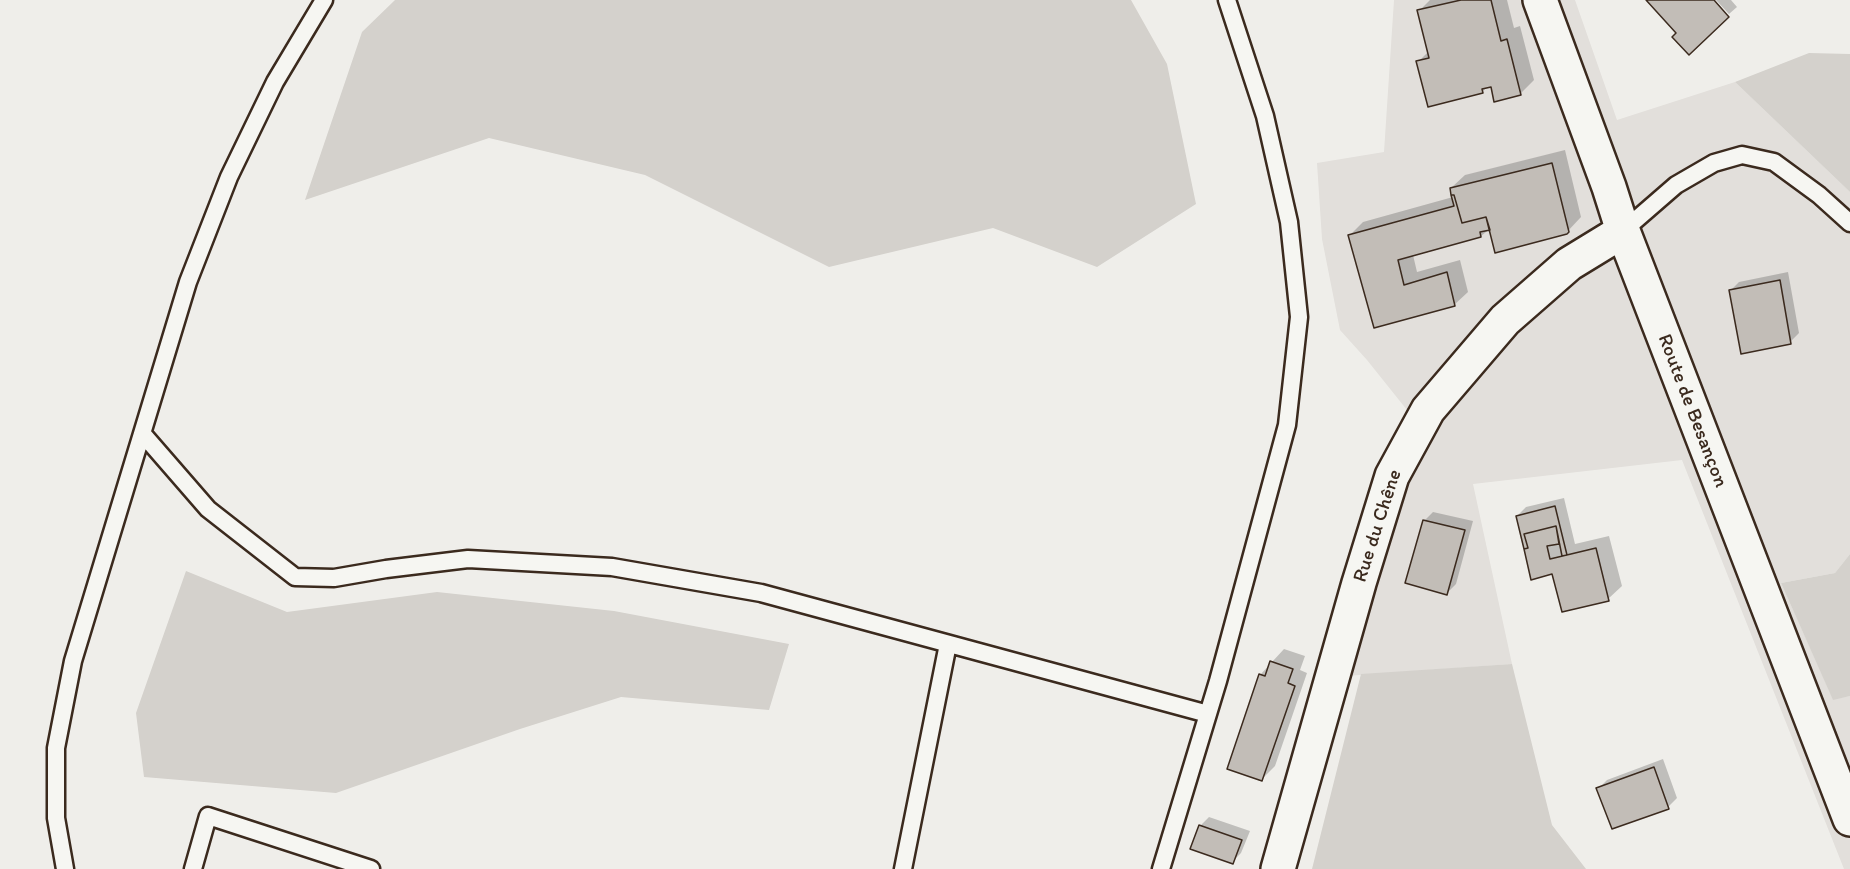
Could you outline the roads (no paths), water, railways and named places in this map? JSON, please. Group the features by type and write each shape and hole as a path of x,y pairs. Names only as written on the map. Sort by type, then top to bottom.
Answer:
{"street":[{"name":"Route de Besançon","path":"1540,0 1623,231 1850,819"},
{"name":"Rue du Chêne","path":"1278,869 1359,583 1392,476 1428,410 1505,320 1569,264 1623,231"}],"lane":[{"path":"65,869 56,818 56,748 73,661 188,282 229,177 275,82 324,0"},
{"path":"1161,869 1208,714 1287,425 1299,317 1289,222 1265,116 1227,0"},
{"path":"1623,231 1676,185 1714,163 1742,155 1774,162 1819,195 1850,223"},
{"path":"142,433 208,509 295,577 334,578 468,559 612,567 761,593 1208,714"},
{"path":"903,869 948,644"},
{"path":"193,869 208,816 371,869"}]}
